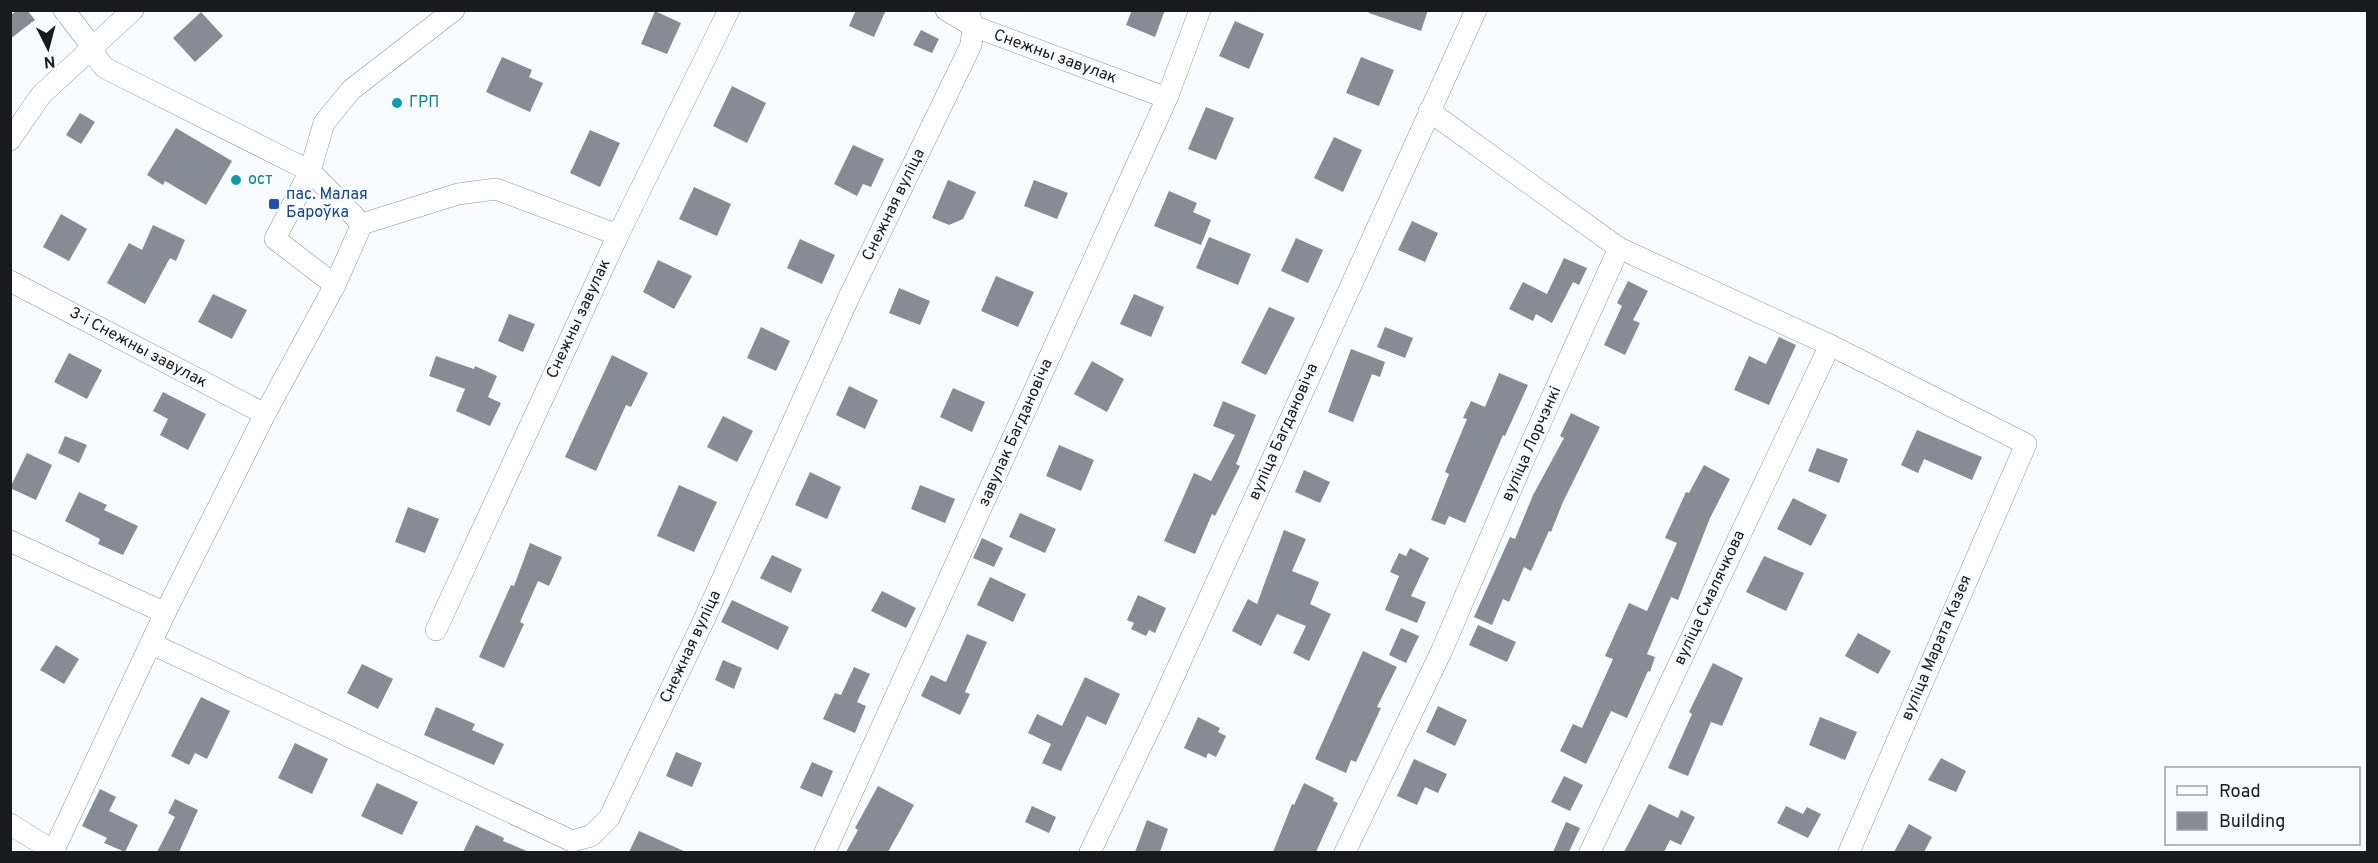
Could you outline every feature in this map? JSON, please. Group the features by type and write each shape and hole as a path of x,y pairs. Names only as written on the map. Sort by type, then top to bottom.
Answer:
{"street":[{"path":"64,10 93,48 98,60 114,74 310,171 362,224"},
{"path":"10,140 41,95 133,10"},
{"path":"335,285 274,239 310,171 324,123 351,90 454,10"},
{"name":"Снежны завулак","path":"436,630 618,235 729,10"},
{"name":"Снежны завулак","path":"946,10 1167,99"},
{"name":"завулак Багдановіча","path":"825,852 1167,99 1200,10"},
{"name":"вуліца Багдановіча","path":"1090,852 1158,711 1476,10"},
{"name":"Снежная вуліца","path":"152,644 572,841 591,836 609,818 703,622 849,297 971,45 970,18"},
{"path":"1429,111 1619,248 1830,345"},
{"path":"10,824 54,852 165,614 265,414 335,285 362,224 458,194 496,189 618,235"},
{"name":"вуліца Лорчэнкі","path":"1346,852 1442,650 1524,459 1619,248"},
{"name":"3-і Снежны завулак","path":"10,281 265,414"},
{"name":"вуліца Марата Казея","path":"1830,345 2026,444 1849,852"},
{"name":"вуліца Смалячкова","path":"1590,852 1830,345"},
{"path":"10,541 165,614"}],"building":[{"path":"17,10 27,10 35,20 10,39 10,16"},
{"path":"856,10 886,10 874,37 849,26"},
{"path":"1132,10 1165,10 1155,37 1126,25"},
{"path":"1369,10 1428,10 1421,31 1369,13"},
{"path":"655,11 681,23 667,54 641,44"},
{"path":"201,12 223,36 195,62 173,38"},
{"path":"1235,21 1264,34 1249,69 1219,56"},
{"path":"921,30 939,39 932,53 913,45"},
{"path":"502,57 532,70 529,77 543,83 530,112 486,92"},
{"path":"1361,57 1394,70 1379,106 1346,93"},
{"path":"732,86 766,103 747,143 713,126"},
{"path":"1206,107 1234,118 1216,160 1188,149"},
{"path":"80,113 95,122 81,144 66,135"},
{"path":"176,128 232,161 206,205 165,181 163,185 147,175"},
{"path":"590,130 620,143 600,187 570,173"},
{"path":"1334,137 1362,150 1343,192 1314,178"},
{"path":"853,145 884,159 871,187 863,184 857,196 834,184"},
{"path":"948,180 976,192 963,219 949,225 932,218"},
{"path":"1034,180 1068,193 1057,219 1024,206"},
{"path":"694,187 731,204 717,236 679,219"},
{"path":"1169,191 1197,203 1193,212 1211,220 1201,245 1154,226"},
{"path":"61,214 87,229 69,261 43,247"},
{"path":"1412,221 1438,233 1425,262 1398,250"},
{"path":"153,225 185,240 176,261 170,258 145,304 107,283 129,243 142,250"},
{"path":"1209,237 1251,254 1238,285 1196,268"},
{"path":"1296,238 1323,250 1308,283 1281,271"},
{"path":"800,239 835,255 822,284 787,268"},
{"path":"1564,258 1587,268 1579,285 1573,282 1552,323 1536,314 1533,321 1509,309 1523,282 1547,294"},
{"path":"658,260 692,276 674,309 643,292"},
{"path":"996,276 1034,292 1018,327 981,311"},
{"path":"1628,281 1648,291 1633,320 1640,323 1625,355 1604,345 1622,306 1617,303"},
{"path":"899,288 930,301 920,325 889,313"},
{"path":"213,294 247,310 232,339 198,322"},
{"path":"1134,294 1164,307 1151,337 1120,324"},
{"path":"1269,307 1295,318 1266,375 1241,363"},
{"path":"509,314 535,324 523,352 498,341"},
{"path":"761,327 790,341 776,371 747,358"},
{"path":"1385,327 1413,338 1405,358 1377,347"},
{"path":"1779,337 1796,345 1769,405 1734,390 1749,356 1766,364"},
{"path":"1351,349 1385,362 1380,377 1372,374 1353,422 1328,412"},
{"path":"69,353 102,370 87,399 54,382"},
{"path":"612,355 648,373 631,407 626,405 596,471 565,457"},
{"path":"436,356 474,369 475,366 497,376 488,397 501,403 490,426 456,411 465,389 429,376"},
{"path":"1092,361 1124,379 1107,412 1074,394"},
{"path":"1499,373 1528,385 1505,436 1503,435 1465,523 1449,516 1445,525 1431,520 1449,474 1445,472 1467,419 1463,418 1471,401 1485,407"},
{"path":"849,386 878,400 865,429 836,415"},
{"path":"953,388 985,402 972,432 940,417"},
{"path":"163,392 206,414 188,450 160,435 168,419 153,411"},
{"path":"1223,401 1256,415 1236,464 1240,466 1215,516 1212,514 1195,554 1164,541 1194,473 1211,481 1235,435 1213,426"},
{"path":"1571,413 1600,427 1531,571 1524,567 1509,602 1503,599 1492,625 1474,617 1510,537 1515,539 1533,495 1564,438 1560,436"},
{"path":"723,416 753,431 737,462 707,447"},
{"path":"1917,430 1982,457 1972,480 1924,459 1918,473 1901,465"},
{"path":"65,436 87,445 79,463 58,453"},
{"path":"1059,445 1094,460 1081,491 1046,476"},
{"path":"1817,448 1848,459 1839,483 1808,471"},
{"path":"27,453 52,465 36,500 10,488"},
{"path":"1704,465 1730,479 1710,518 1678,600 1671,597 1647,654 1655,657 1650,672 1648,671 1627,718 1611,711 1586,764 1560,751 1573,724 1582,728 1613,659 1605,656 1629,603 1647,611 1677,543 1665,538 1686,492 1689,493"},
{"path":"1304,470 1330,482 1320,503 1295,492"},
{"path":"810,472 841,487 827,519 795,505"},
{"path":"679,485 717,502 694,552 657,536"},
{"path":"920,485 955,499 945,523 911,509"},
{"path":"79,492 107,505 104,510 138,526 123,555 98,544 100,539 65,521"},
{"path":"1793,498 1827,515 1811,546 1777,529"},
{"path":"408,507 439,519 425,553 395,542"},
{"path":"1020,513 1056,529 1045,553 1009,537"},
{"path":"1284,530 1306,539 1292,571 1319,582 1310,604 1331,614 1309,661 1293,653 1306,626 1277,614 1261,646 1232,631 1248,599 1257,604"},
{"path":"982,538 1003,548 994,567 973,558"},
{"path":"530,543 562,557 549,586 538,581 520,622 524,624 504,668 479,657 511,585 514,586"},
{"path":"1410,548 1429,558 1411,596 1426,602 1417,623 1385,610 1399,576 1390,572 1399,553 1406,556"},
{"path":"772,555 802,569 791,593 760,578"},
{"path":"1764,556 1804,573 1786,611 1746,592"},
{"path":"990,577 1026,594 1013,622 977,605"},
{"path":"882,591 916,608 906,628 871,611"},
{"path":"1138,595 1166,608 1155,633 1149,630 1146,636 1131,629 1134,623 1127,620"},
{"path":"732,600 789,627 778,650 721,622"},
{"path":"1478,625 1516,642 1507,662 1469,645"},
{"path":"1401,628 1419,636 1406,663 1389,655"},
{"path":"1858,633 1891,651 1878,674 1845,656"},
{"path":"967,634 987,642 965,692 970,694 960,715 921,696 931,675 946,682"},
{"path":"56,645 79,659 64,684 40,670"},
{"path":"1363,651 1397,667 1377,707 1381,708 1356,762 1351,760 1346,773 1315,759"},
{"path":"723,660 742,668 734,689 715,680"},
{"path":"1713,663 1743,678 1722,726 1711,722 1688,776 1668,768 1692,714 1689,712"},
{"path":"362,664 393,679 378,709 347,693"},
{"path":"854,667 870,674 857,702 866,706 855,733 823,719 835,693 841,695"},
{"path":"1085,677 1120,694 1106,725 1087,716 1061,771 1042,763 1051,744 1028,733 1037,714 1062,726"},
{"path":"201,697 230,711 207,759 195,753 189,765 171,756"},
{"path":"1438,706 1467,720 1455,746 1426,732"},
{"path":"436,707 475,724 472,730 504,744 494,765 424,735"},
{"path":"1198,717 1220,728 1218,732 1226,736 1216,757 1208,753 1206,758 1184,748"},
{"path":"1820,717 1857,732 1845,760 1809,745"},
{"path":"295,743 328,759 312,794 278,778"},
{"path":"676,752 702,763 692,787 666,776"},
{"path":"1941,758 1966,771 1956,792 1928,780"},
{"path":"1414,759 1447,774 1438,793 1425,787 1417,805 1397,796"},
{"path":"812,762 833,771 822,797 800,788"},
{"path":"1564,776 1583,785 1570,811 1551,802"},
{"path":"377,783 418,802 402,835 361,816"},
{"path":"1304,783 1334,798 1333,801 1338,803 1316,852 1273,852 1292,804 1294,805"},
{"path":"878,786 914,805 888,852 846,852 858,830 855,828"},
{"path":"100,789 116,797 109,811 138,825 125,852 104,843 107,838 82,826"},
{"path":"175,799 198,810 179,852 157,852 175,817 168,813"},
{"path":"1649,804 1678,818 1681,810 1695,817 1681,845 1670,840 1664,852 1624,852"},
{"path":"1032,806 1056,817 1049,833 1025,822"},
{"path":"1786,806 1803,814 1807,807 1821,814 1808,838 1777,823"},
{"path":"1147,820 1168,829 1160,852 1135,852"},
{"path":"1566,822 1580,828 1569,852 1553,852"},
{"path":"1909,824 1932,837 1924,852 1894,852"},
{"path":"476,825 504,838 503,841 529,852 463,852"},
{"path":"639,831 686,852 629,852"}],"place":[{"name":"ГРП","path":"397,103"},
{"name":"ост","path":"236,180"},
{"name":"пас. Малая Бароўка","path":"274,204"}]}
